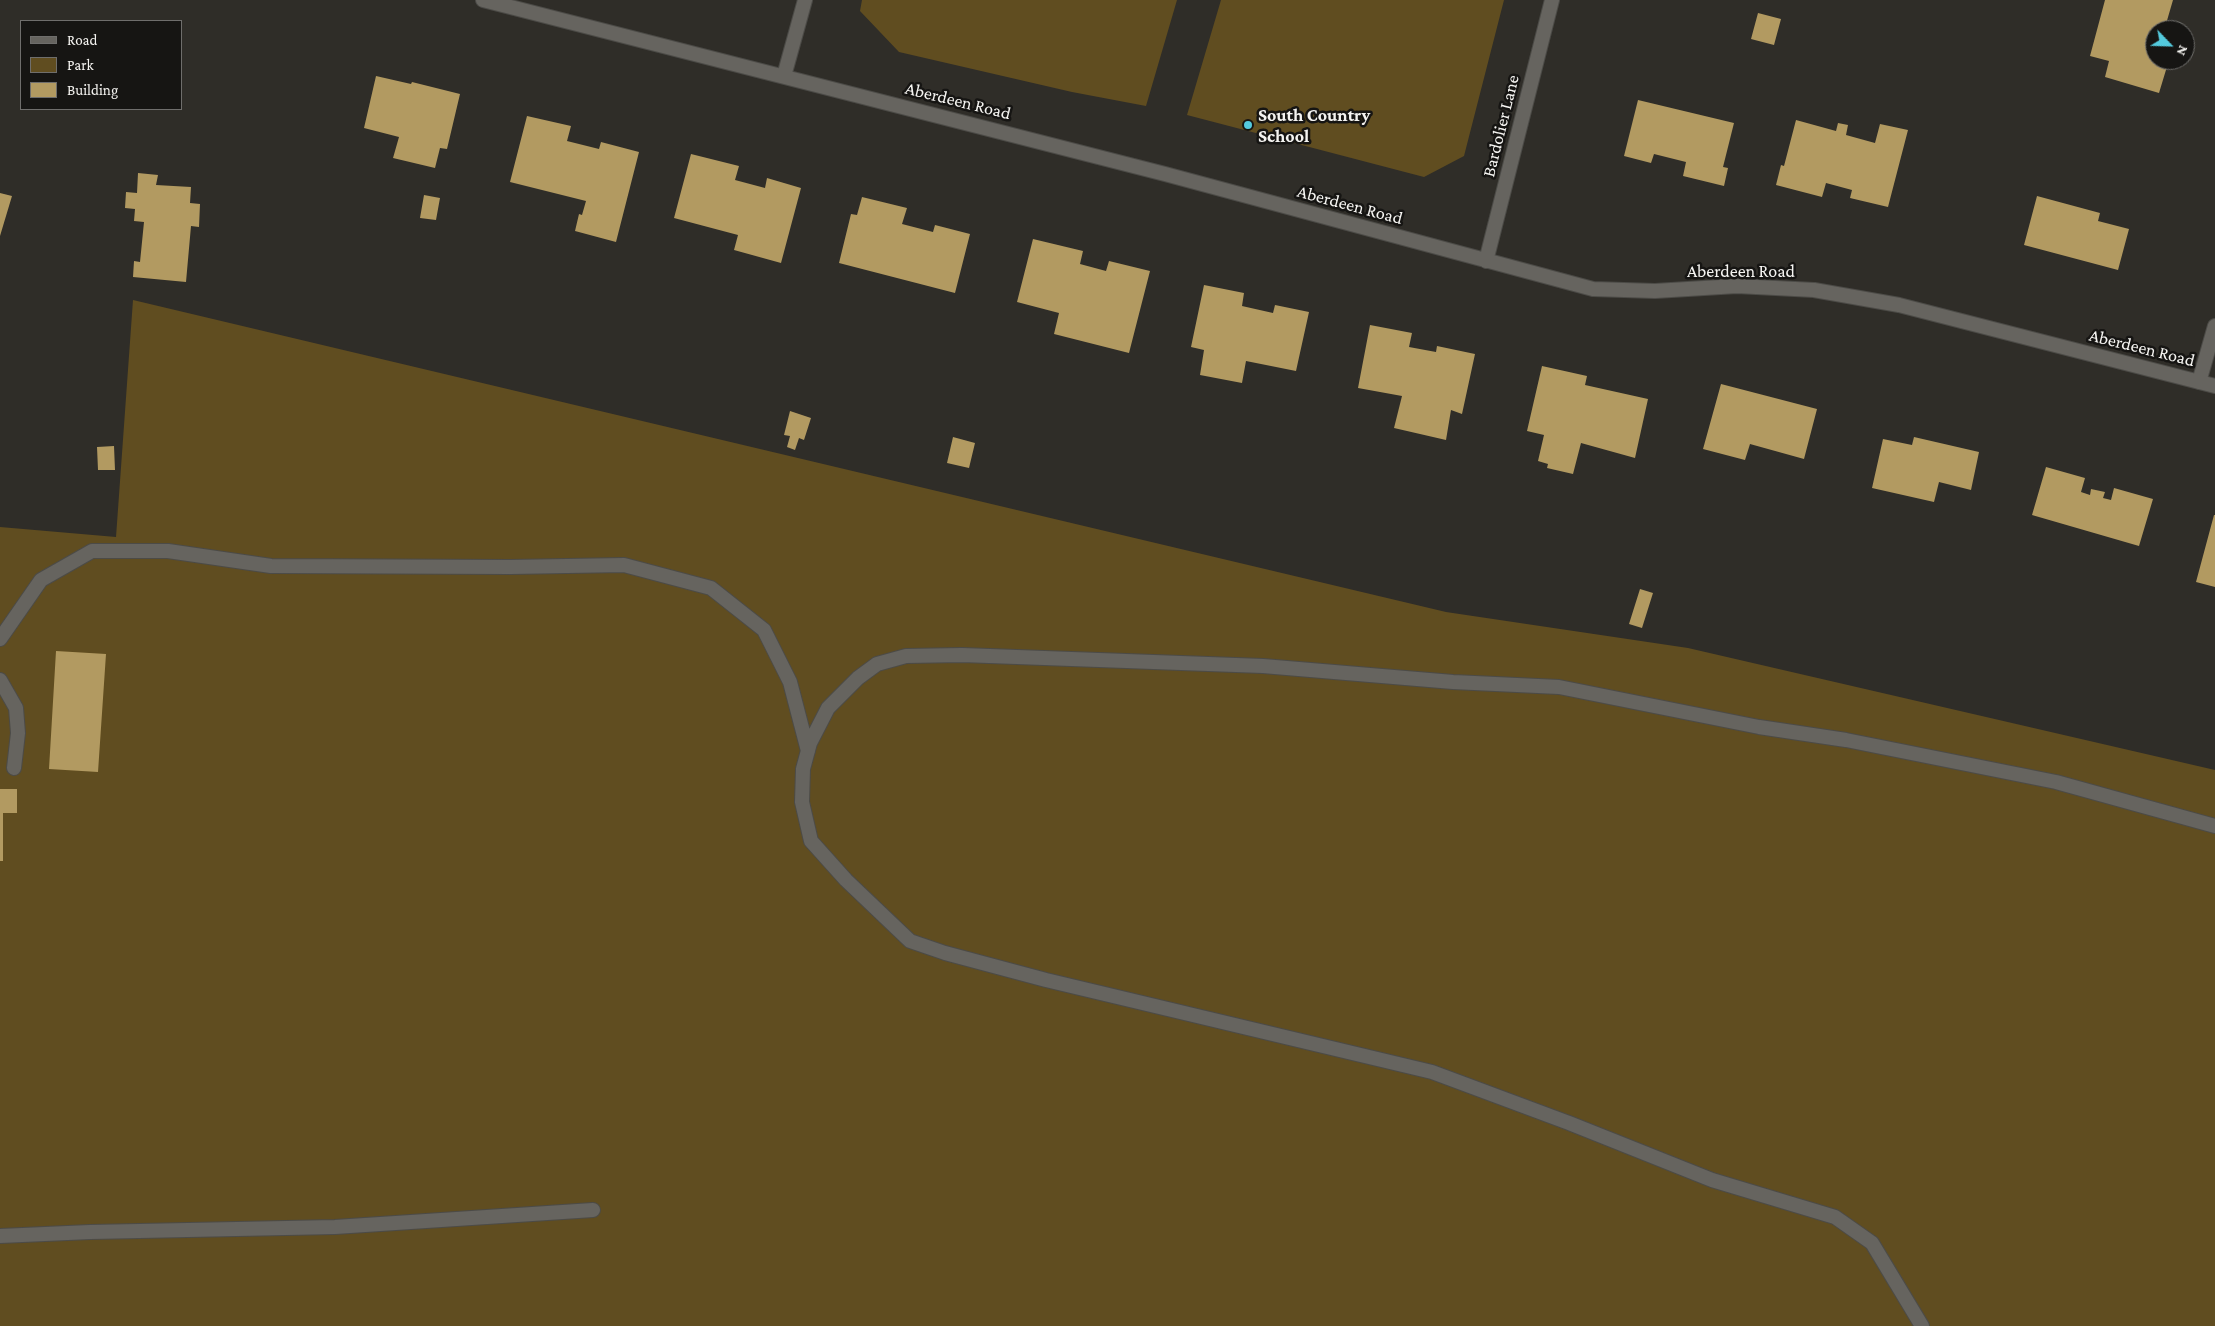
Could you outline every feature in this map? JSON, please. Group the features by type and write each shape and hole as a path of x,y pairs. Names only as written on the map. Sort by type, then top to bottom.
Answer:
{"street":[{"name":"Aberdeen Road","path":"483,0 1165,174 1593,289 1655,291 1737,286 1814,290 1899,305 2215,386"},
{"path":"784,76 805,0"},
{"name":"Bardolier Lane","path":"1486,261 1552,0"},
{"path":"2199,382 2215,326"},
{"path":"0,639 41,580 92,551 168,551 272,566 510,567 624,564 711,588 764,630 790,682 808,750"},
{"path":"1922,1326 1872,1243 1835,1218 1712,1180 1569,1122 1432,1072 1046,980 945,953 910,941 846,880 811,840 802,802 803,769 808,750 828,708 858,678 877,664 906,656 962,655 1263,666 1453,682 1558,688 1759,727 1846,740 2056,782 2215,826"},
{"path":"0,680 16,708 18,734 14,768"},
{"path":"0,1236 90,1232 334,1227 594,1210"}],"green space":[{"path":"862,0 1177,0 1146,106 1072,92 899,52 860,11"},
{"path":"1221,0 1504,0 1464,156 1424,177 1187,115"},
{"path":"133,300 1446,612 1688,648 2215,770 2215,1326 0,1326 0,527 116,537"}],"building":[{"path":"2105,0 2173,0 2167,20 2145,20 2145,70 2166,70 2159,93 2105,77 2109,61 2090,56"},
{"path":"1758,13 1781,19 1774,45 1751,39"},
{"path":"376,76 411,84 412,82 460,94 447,149 440,148 435,168 393,158 399,137 364,128"},
{"path":"1638,100 1734,123 1723,167 1728,168 1724,186 1683,176 1686,162 1654,154 1651,163 1624,156"},
{"path":"527,116 571,126 567,141 599,149 601,142 639,152 616,242 575,231 579,214 582,215 586,201 510,182"},
{"path":"1796,120 1836,131 1838,123 1848,125 1846,135 1875,143 1880,124 1908,130 1888,207 1850,198 1852,190 1826,183 1822,197 1776,185 1781,165 1784,166"},
{"path":"691,154 739,166 735,180 765,188 767,178 801,188 781,263 734,250 738,235 674,218"},
{"path":"138,173 158,175 156,185 191,187 190,203 200,204 199,227 191,226 186,282 133,277 134,261 140,262 144,222 134,221 135,209 125,208 126,192 137,193"},
{"path":"0,193 12,196 0,236"},
{"path":"424,195 440,198 436,220 420,218"},
{"path":"2037,196 2100,213 2098,221 2129,229 2118,270 2024,245"},
{"path":"862,197 907,208 902,224 933,232 935,225 970,234 955,293 839,263 851,214 857,215"},
{"path":"1033,239 1083,251 1080,264 1106,271 1109,261 1150,271 1129,353 1054,334 1059,313 1017,302"},
{"path":"1204,285 1244,293 1242,306 1273,313 1275,305 1309,312 1296,371 1246,361 1242,383 1200,375 1204,350 1191,347"},
{"path":"1370,325 1412,333 1409,347 1436,352 1437,346 1475,354 1462,414 1451,410 1446,440 1394,428 1402,396 1358,388"},
{"path":"1542,366 1587,376 1585,385 1648,399 1635,458 1581,443 1573,474 1547,468 1548,464 1538,461 1544,435 1527,431"},
{"path":"1721,384 1817,409 1804,459 1750,444 1745,460 1703,449"},
{"path":"790,411 811,418 804,440 799,438 795,450 787,447 790,436 784,435"},
{"path":"953,437 975,443 969,468 947,463"},
{"path":"1914,437 1979,452 1971,490 1939,482 1934,502 1872,488 1883,439 1912,445"},
{"path":"114,446 115,470 98,470 97,447"},
{"path":"2046,467 2085,478 2081,492 2090,495 2091,489 2105,492 2103,498 2111,500 2114,488 2153,499 2139,546 2032,515"},
{"path":"2215,515 2215,587 2196,582"},
{"path":"1640,589 1653,593 1642,628 1629,624"},
{"path":"56,651 106,654 98,772 49,769"},
{"path":"0,789 17,789 17,813 3,813 3,861 0,861"}],"place":[{"name":"South Country School","path":"1248,125"}]}
